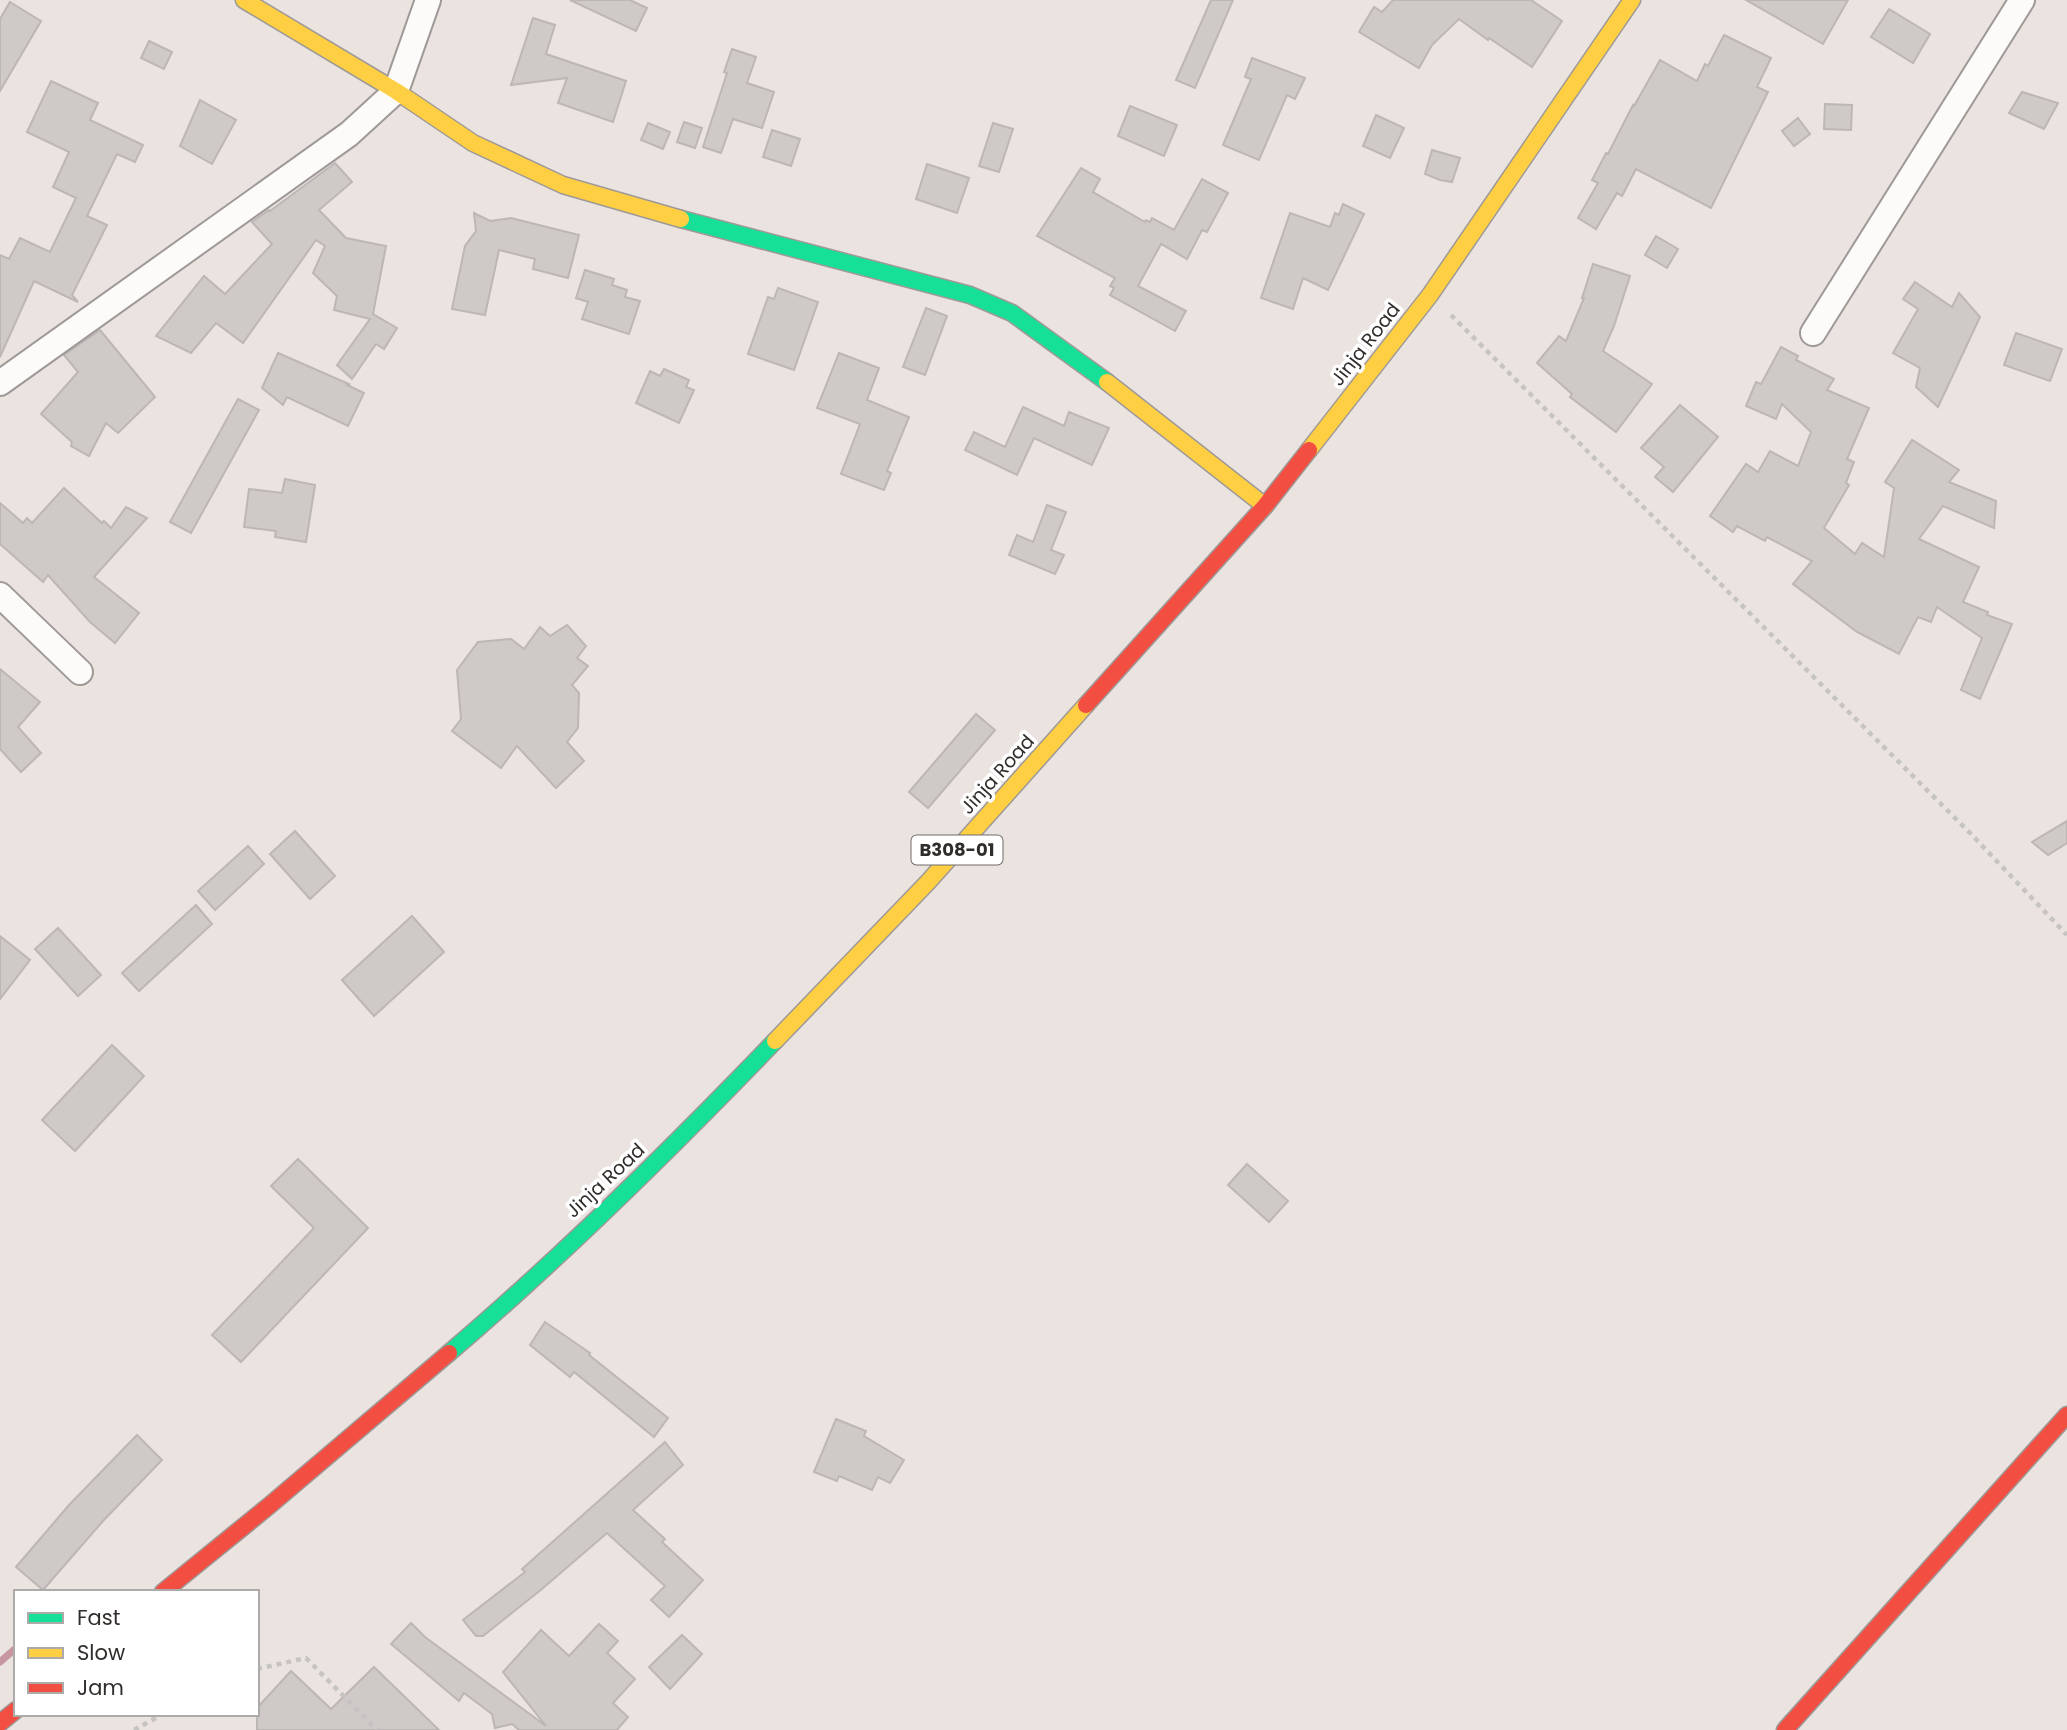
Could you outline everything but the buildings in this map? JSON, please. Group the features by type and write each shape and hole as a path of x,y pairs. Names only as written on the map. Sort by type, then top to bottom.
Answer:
{"main road":[{"path":"244,0 396,91 473,144 564,185 729,232 970,295 1012,313 1095,373 1265,506"},
{"name":"Jinja Road","path":"165,1590 480,1327 696,1123 929,882 1265,506 1430,295 1632,0"},
{"path":"1785,1730 2067,1415"}],"street":[{"path":"0,383 349,134 396,91 428,0"},
{"path":"1813,333 2022,0"},
{"path":"0,595 80,672"}],"path":[{"path":"1430,295 1971,834 2067,934"},
{"path":"259,1668 306,1658 377,1730"},
{"path":"134,1730 159,1716"}],"waterway":[{"path":"0,1662 14,1650"}],"traffic: fast":[{"path":"681,219 970,295 1012,313 1107,382"},
{"path":"449,1353 616,1201 775,1041"}],"traffic: slow":[{"path":"244,0 396,91 473,143 563,185 681,219"},
{"path":"1309,450 1430,295 1632,0"},
{"path":"1107,382 1265,506"},
{"path":"775,1041 928,882 1086,705"}],"traffic: jam":[{"path":"1086,705 1265,506 1309,450"},
{"path":"165,1590 449,1353"},
{"path":"1785,1730 2067,1415"},
{"path":"0,1723 14,1712"}]}
